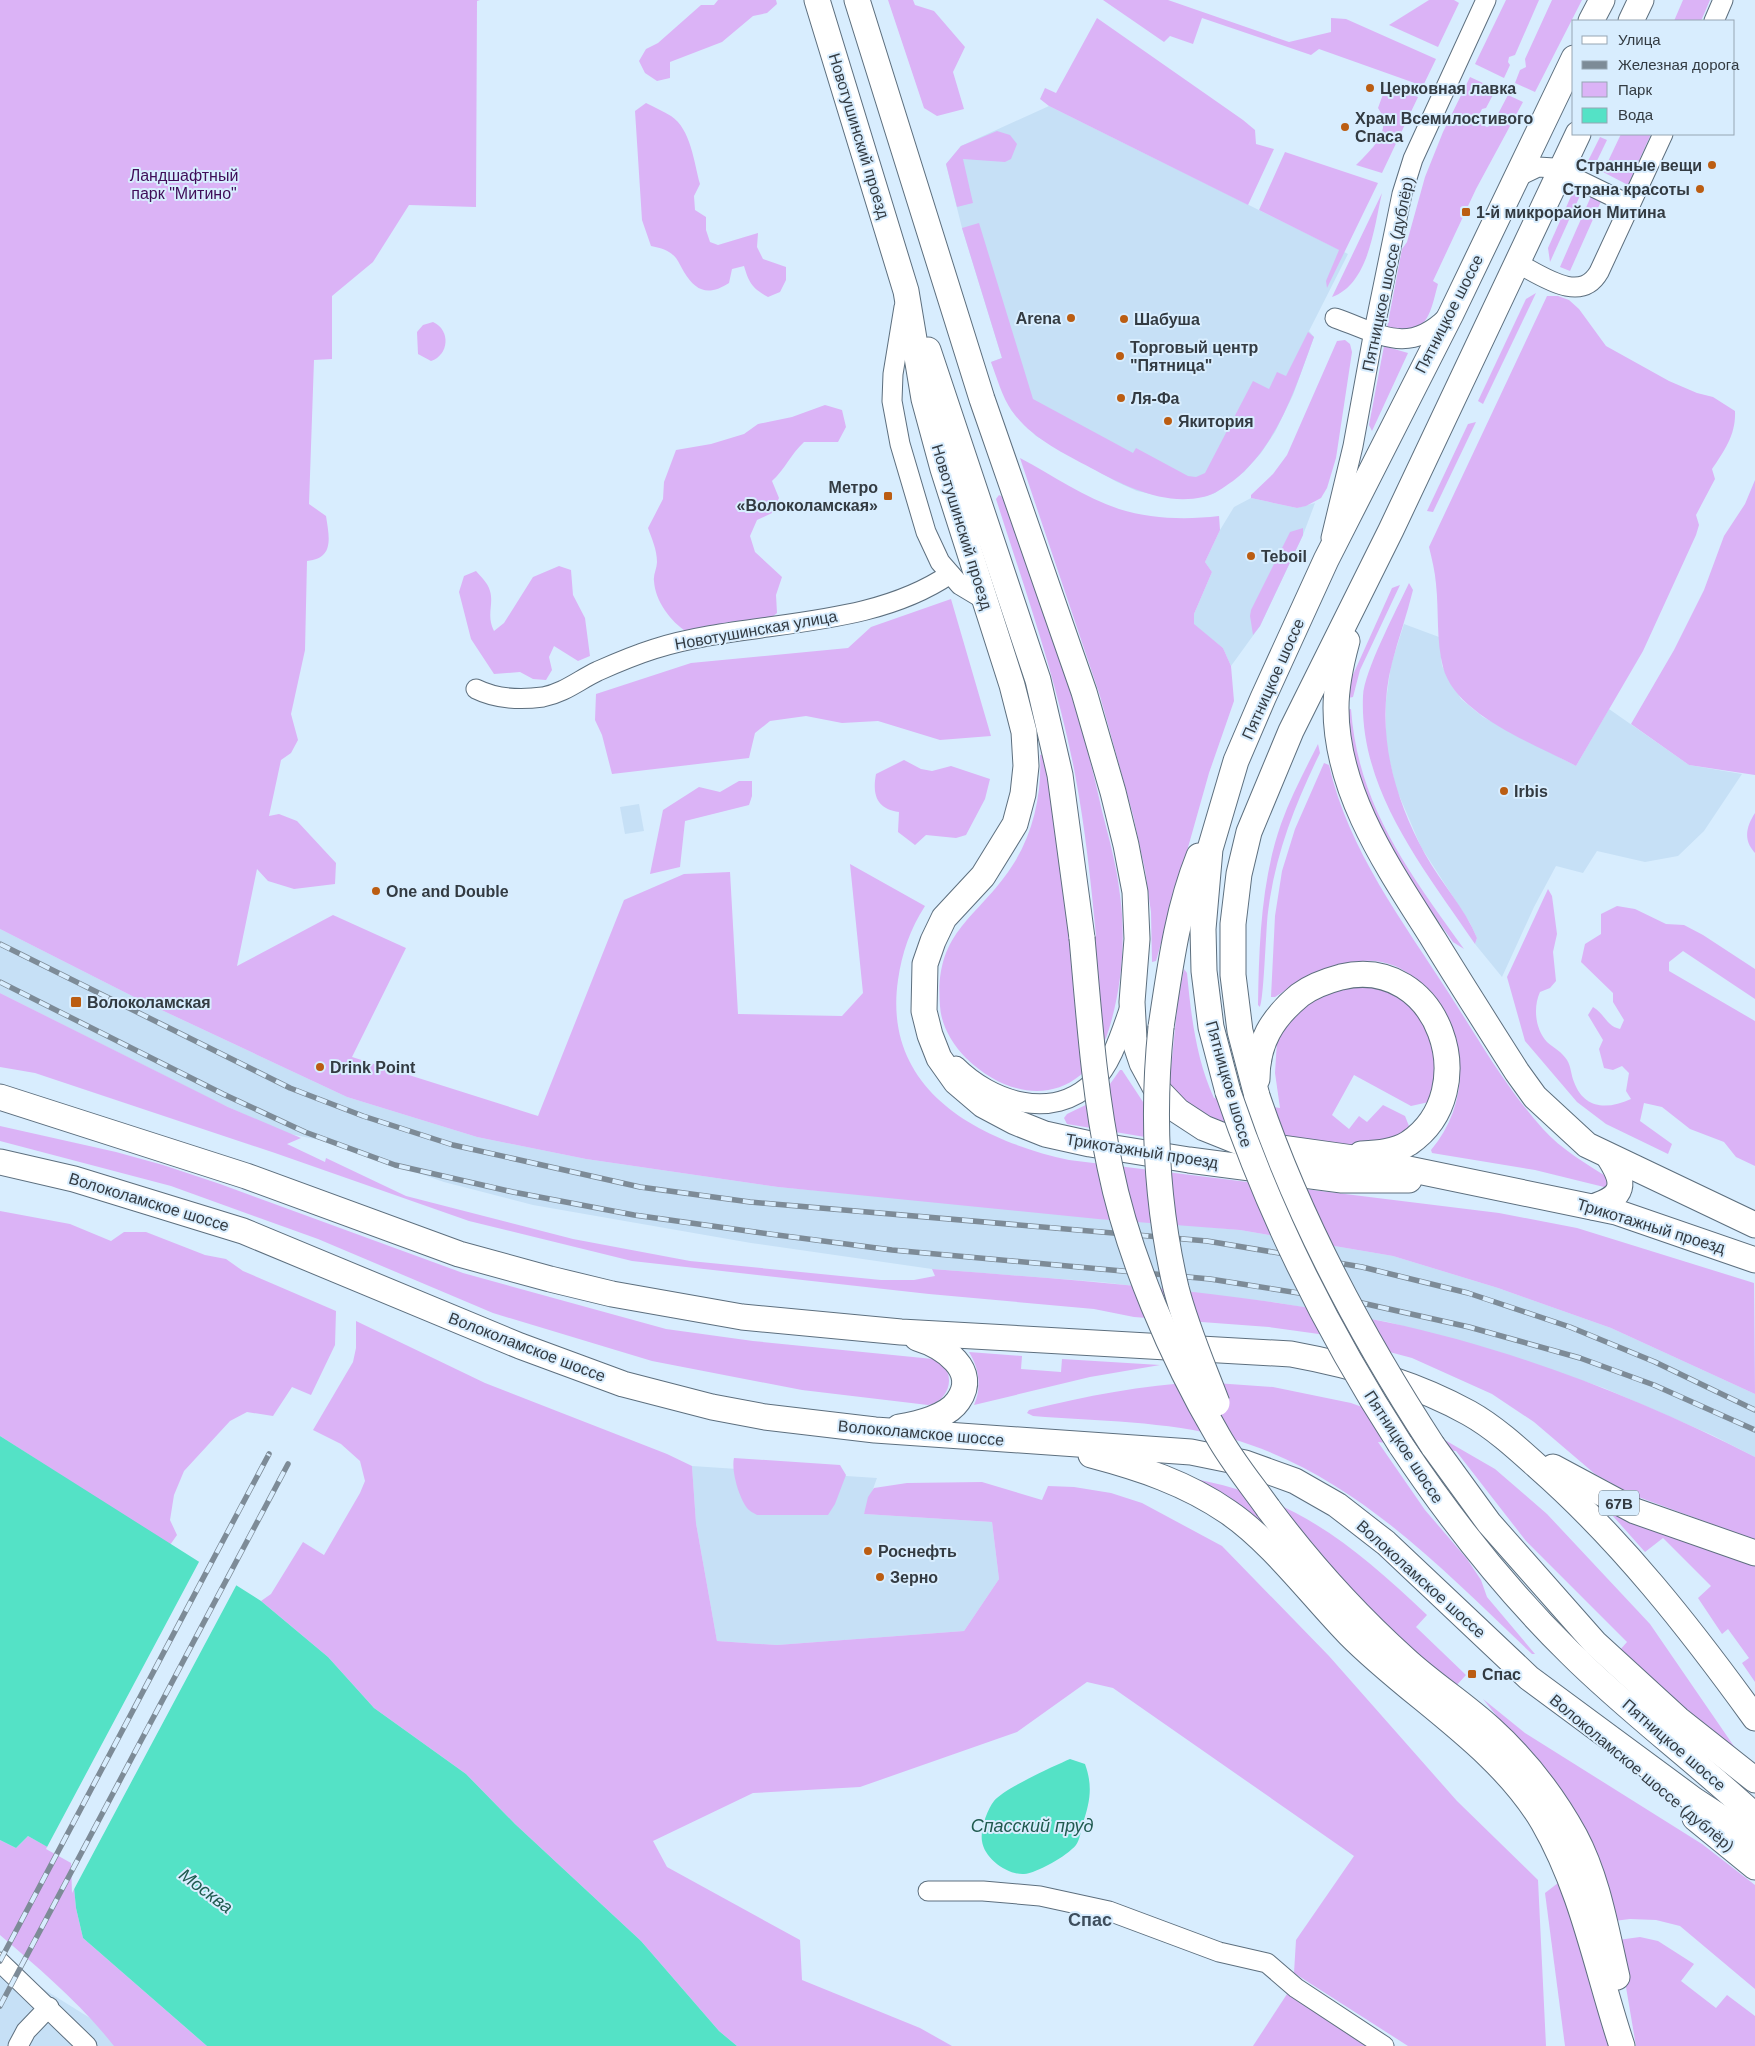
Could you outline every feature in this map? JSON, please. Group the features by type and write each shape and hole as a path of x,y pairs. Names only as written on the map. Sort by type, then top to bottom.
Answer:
{"main road":[{"name":"Новотушинский проезд","path":"818,0 906,291 924,398 1012,685 1024,732 1026,766 1023,794 1015,824 999,853 983,876 944,918 933,941 926,964 924,987 924,1011 930,1035"},
{"path":"857,0 982,399 1084,692 1113,792 1135,892 1137,939 1132,1002"},
{"path":"1592,20 1602,0"},
{"path":"1631,20 1640,0"},
{"name":"Пятницкое шоссе","path":"1572,62 1451,314 1326,560 1236,761 1210,849 1203,929 1204,971 1211,1027 1228,1092 1248,1153 1306,1280 1340,1346 1400,1444 1462,1533 1515,1596 1570,1653 1613,1693 1755,1816"},
{"name":"Пятницкое шоссе","path":"1578,135 1362,590 1291,731 1269,780 1250,832 1239,874 1233,924 1234,975 1240,1031 1257,1096 1273,1143 1330,1269 1363,1333 1433,1446 1489,1523 1596,1642 1678,1720 1755,1780"},
{"path":"906,291 943,392 1038,680 1060,775 1082,938 1091,1048 1110,1168 1125,1226 1150,1296 1181,1364 1218,1437 1300,1550 1363,1619 1407,1661 1490,1728 1515,1753 1557,1806 1574,1836 1587,1865 1604,1917 1621,1998 1626,2046"},
{"path":"1362,590 1337,685 1336,708 1340,747 1357,804 1368,830 1416,912 1534,1097 1587,1145 1755,1225"},
{"path":"1221,808 1189,882 1174,940 1161,1027 1156,1078 1157,1155 1162,1217 1177,1290 1200,1360 1229,1432 1268,1508"},
{"path":"1257,1096 1257,1063 1260,1047 1283,1008 1308,989 1325,981 1350,975 1372,974 1392,979 1408,989 1422,1001 1435,1019 1445,1041 1447,1066 1444,1090 1434,1114 1421,1132 1408,1144 1386,1152 1326,1154"},
{"name":"Трикотажный проезд","path":"1132,1002 1134,1039 1142,1063 1156,1087 1178,1112 1204,1128 1239,1142 1360,1159 1456,1180 1509,1188 1604,1209 1755,1260"},
{"name":"Трикотажный проезд","path":"930,1035 938,1058 956,1082 976,1100 1015,1122 1046,1134 1090,1144 1189,1160 1342,1180 1456,1180"},
{"path":"0,1097 246,1176 459,1254 612,1294 742,1317 901,1332 1291,1354 1323,1360 1425,1392 1471,1414 1494,1430 1554,1480 1601,1527 1643,1574 1720,1670 1755,1718"},
{"path":"0,1108 89,1127"},
{"path":"1609,1157 1620,1174 1621,1180 1618,1191 1606,1202 1604,1209 1687,1223 1755,1238"},
{"name":"Волоколамское шоссе","path":"0,1162 74,1179 243,1231 520,1346 623,1384 729,1410 874,1430 1050,1444 1129,1446 1191,1452 1245,1463 1295,1481 1336,1506 1386,1543 1529,1678 1694,1800 1755,1840"},
{"path":"874,1430 925,1421 948,1410 958,1402 962,1393 962,1370 953,1357 930,1342 901,1332"},
{"name":"67B","path":"1494,1430 1587,1487 1636,1511 1755,1553"},
{"path":"1050,1444 1168,1479 1199,1494 1230,1514 1253,1533 1349,1634 1396,1679 1486,1753 1505,1772 1542,1820 1579,1897 1622,2046"},
{"name":"Волоколамское шоссе (дублёр)","path":"1529,1678 1636,1772 1755,1867"}],"street":[{"name":"Пятницкое шоссе (дублёр)","path":"1326,560 1336,510 1353,446 1402,194 1413,159 1486,0"},
{"path":"1714,20 1723,0"},
{"path":"1517,263 1566,287 1585,287 1596,277 1663,135"},
{"path":"1517,177 1538,167 1561,171 1630,205"},
{"path":"906,291 893,374 892,401 900,444 926,532 940,562 960,584 985,600"},
{"path":"1335,318 1386,336 1407,340 1420,337 1435,330 1451,314"},
{"name":"Новотушинская улица","path":"476,690 487,695 501,697 544,696 570,687 597,671 655,649 706,636 856,612 889,604 931,587 950,574"},
{"path":"930,1035 944,1055 965,1076 987,1089 1021,1103 1046,1105 1071,1097 1093,1082 1109,1058 1132,1002"},
{"path":"928,1892 983,1890 1040,1896 1109,1911 1219,1952 1267,1963 1296,1988 1384,2046"},
{"path":"0,1962 86,2046"},
{"path":"18,2046 26,2030 48,2007"}],"shaded area":[{"path":"1049,106 1348,254 1309,331 1314,337 1293,395 1275,432 1261,453 1244,472 1215,493 1203,497 1165,497 1137,491 1117,482 1036,436 1011,410 1002,390 991,362 1002,358 962,228 946,164 961,146"},
{"path":"1251,498 1297,508 1315,503 1303,535 1260,626 1231,666 1223,648 1194,625 1194,614 1212,572 1205,562 1220,530 1234,507"},
{"path":"1404,624 1439,637 1442,666 1461,699 1483,717 1576,766 1609,709 1689,765 1742,774 1704,831 1678,856 1645,862 1597,851 1583,873 1556,866 1534,907 1502,977 1475,944 1477,938 1470,923 1421,847 1396,788 1386,745 1386,701 1391,665"},
{"path":"639,804 644,831 625,834 620,807"},
{"path":"0,929 138,999 347,1097 477,1137 586,1159 778,1187 1240,1230 1393,1256 1498,1288 1611,1328 1755,1394 1755,1457 1712,1435 1604,1388 1485,1348 1388,1322 1273,1302 1100,1282 932,1269 751,1243 533,1205 444,1182 325,1141 285,1133 215,1101 0,993"},
{"path":"692,1466 877,1478 864,1514 992,1522 999,1579 964,1631 777,1645 717,1641 696,1523"},
{"path":"0,1962 135,2046 0,2046"}],"green space":[{"name":"Ландшафтный парк \"Митино\"","path":"0,0 480,0 477,1 476,207 409,205 373,262 332,296 332,359 314,360 309,504 326,516 329,538 326,551 322,556 307,561 305,650 291,714 298,740 291,753 281,760 269,816 279,814 297,821 336,863 335,884 294,889 268,881 257,869 237,966 333,915 406,948 352,1057 538,1116 624,900 684,874 730,872 738,1014 842,1016 863,993 850,864 925,906 911,932 902,960 898,980 897,1018 905,1052 921,1080 943,1104 971,1123 1002,1139 1035,1151 1069,1160 1499,1213 1577,1228 1754,1283 1755,1394 1611,1328 1498,1288 1393,1256 1240,1230 1098,1219 778,1187 586,1159 477,1137 347,1097 138,999 0,929"},
{"path":"718,0 776,0 777,4 767,13 753,16 722,42 670,62 670,78 657,81 645,73 639,61 646,49 658,43 701,5 714,5"},
{"path":"888,0 913,0 915,5 934,11 965,47 953,72 964,109 937,116 924,108"},
{"path":"1103,0 1168,0 1289,42 1331,32 1331,18 1346,19 1436,59 1423,86 1319,49 1311,55 1202,18 1193,44 1170,36 1164,42"},
{"path":"1429,0 1454,0 1459,3 1438,47 1389,25"},
{"path":"1506,0 1539,0 1515,55 1509,57 1508,62 1510,65 1504,78 1475,64"},
{"path":"1552,0 1582,0 1535,92 1515,83 1520,70 1526,67 1525,59"},
{"path":"1683,0 1710,0 1701,20 1674,20"},
{"path":"1097,18 1243,120 1255,130 1256,144 1274,149 1248,205 1049,106 1040,99 1045,88 1056,93"},
{"path":"1470,77 1496,89 1486,108 1482,109 1479,115 1481,124 1487,127 1496,123 1498,114 1508,95 1523,102 1476,189 1433,281 1438,284 1427,318 1418,329 1411,333 1387,328 1402,249 1407,242 1425,177 1443,132"},
{"path":"1386,86 1418,97 1382,173 1356,165 1374,146 1382,132 1382,116 1378,108"},
{"path":"646,103 671,116 683,129 700,184 694,196 695,210 706,217 706,230 710,242 718,245 758,233 757,247 763,259 786,267 786,280 780,292 768,297 758,291 750,281 744,266 732,269 729,283 722,287 709,291 698,288 689,279 671,253 651,246 642,220 635,111"},
{"path":"997,131 1010,135 1017,144 1011,159 1005,162 963,159 973,203 957,207 946,164 961,146"},
{"path":"1621,135 1651,135 1628,185 1603,172"},
{"path":"1600,137 1607,140 1593,169 1588,161"},
{"path":"1285,152 1378,183 1327,288 1326,281 1339,250 1259,210"},
{"path":"1583,189 1550,262 1548,248 1572,194"},
{"path":"1382,193 1368,253 1362,267 1354,280 1344,290 1332,297"},
{"path":"1592,194 1602,199 1570,271 1560,267"},
{"path":"979,223 1033,399 1133,453 1136,448 1188,476 1196,477 1205,473 1253,381 1269,389 1277,372 1286,376 1308,332 1314,337 1283,415 1262,451 1249,467 1219,491 1207,496 1188,499 1159,497 1104,475 1059,450 1028,429 1008,406 991,362 1002,358 962,228"},
{"path":"1536,293 1483,404 1478,401 1526,299"},
{"path":"1547,296 1558,296 1569,300 1579,309 1606,346 1669,381 1697,393 1713,397 1735,411 1732,434 1712,469 1715,479 1696,515 1699,525 1696,535 1643,651 1576,766 1519,738 1480,714 1463,700 1450,684 1441,657 1438,636 1436,579 1429,547"},
{"path":"433,322 443,331 446,342 441,354 431,361 418,354 417,332 423,325"},
{"path":"1345,340 1350,344 1352,352 1336,458 1327,488 1321,498 1306,506 1297,508 1251,498 1251,495 1273,474 1287,455 1337,341"},
{"path":"1384,346 1408,353 1372,431 1369,425"},
{"path":"825,405 842,410 846,427 838,442 804,442 799,447 772,481 779,498 772,513 757,520 750,536 755,552 782,577 776,595 777,613 771,618 729,622 687,632 670,617 657,596 654,579 657,558 648,528 663,499 664,482 676,450 711,444 744,434 758,424 792,417"},
{"path":"1476,422 1433,512 1427,511 1468,424"},
{"path":"1020,458 1081,493 1119,509 1143,515 1169,518 1219,516 1220,530 1205,562 1212,572 1194,614 1194,624 1223,648 1231,666 1234,701 1209,773 1156,961 1152,962 1151,912 1145,870 1133,815 1100,696"},
{"path":"1755,480 1755,775 1689,765 1631,724 1674,650 1704,590 1724,536 1745,504"},
{"path":"999,495 1003,497 1044,613 1082,731 1119,884 1122,912 1122,963 1117,997 1109,1029 1098,1054 1084,1072 1067,1084 1048,1090 1028,1090 1007,1085 986,1074 956,1047 945,1027 940,1006 940,980 944,959 952,942 962,927 1001,882 1014,863 1027,838 1038,797 1040,755 1045,754 1065,871 1069,938 1096,936 1085,834 1068,739 1040,635 996,499"},
{"path":"1303,528 1303,535 1260,626 1253,635 1251,610 1290,532"},
{"path":"559,566 571,570 573,595 585,618 590,656 578,661 554,646 549,657 552,670 546,680 533,679 520,672 494,674 471,639 459,592 464,576 476,571 488,585 491,596 490,615 494,631 504,623 533,577"},
{"path":"1409,583 1413,590 1392,663 1387,688 1385,713 1390,761 1404,809 1414,832 1431,865 1472,927 1477,938 1475,944 1399,828 1383,797 1372,764 1365,731 1363,696 1369,671"},
{"path":"1400,585 1360,670 1353,697 1348,698 1352,677 1392,588"},
{"path":"951,599 991,736 940,740 878,721 842,723 806,716 770,721 755,733 749,758 612,774 602,735 595,720 596,694 691,663 848,648 871,627"},
{"path":"1351,709 1356,744 1364,777 1375,807 1406,865 1464,949 1453,942 1423,900 1377,828 1350,744 1347,710"},
{"path":"1318,744 1320,753 1302,791 1287,830 1271,891 1260,1007 1258,1005 1260,936 1269,868 1281,824 1298,783"},
{"path":"904,760 921,769 932,771 951,766 990,779 985,799 966,835 956,838 926,835 915,845 898,832 899,812 886,808 881,804 876,794 875,782 876,774"},
{"path":"1324,763 1329,765 1349,827 1379,885 1494,1064 1543,1129 1566,1150 1609,1178 1608,1185 1604,1187 1535,1170 1432,1153 1431,1150 1444,1131 1454,1110 1459,1089 1460,1068 1457,1046 1450,1026 1440,1007 1419,982 1408,973 1395,966 1380,962 1348,963 1316,973 1275,997 1271,997 1275,916 1282,871 1295,829"},
{"path":"739,781 752,781 752,796 749,805 685,821 680,867 650,874 663,810 699,787 720,792"},
{"path":"1755,813 1755,853 1747,838 1747,833"},
{"path":"1548,889 1552,896 1557,934 1553,952 1556,981 1550,988 1540,992 1536,1004 1536,1018 1543,1037 1567,1060 1578,1091 1584,1098 1597,1105 1613,1105 1631,1099 1626,1091 1629,1073 1622,1066 1613,1070 1604,1068 1599,1049 1603,1040 1588,1015 1593,1007 1608,1023 1620,1029 1624,1020 1613,1002 1613,993 1581,962 1585,944 1601,934 1601,914 1617,906 1635,909 1666,924 1684,925 1703,935 1755,969 1755,999 1683,951 1669,962 1669,971 1755,1021 1755,1166 1736,1157 1724,1142 1690,1129 1662,1107 1644,1103 1640,1121 1672,1144 1668,1154 1606,1124 1577,1102 1525,1041 1507,977"},
{"path":"1184,969 1187,973 1199,1052 1214,1098 1280,1108 1275,1073 1277,1041 1282,1024 1303,1002 1348,985 1386,987 1421,1016 1433,1039 1438,1066 1429,1102 1411,1106 1354,1075 1332,1115 1349,1129 1359,1116 1367,1122 1383,1105 1405,1116 1409,1126 1406,1131 1390,1141 1353,1147 1246,1134 1190,1109 1169,1088 1178,999"},
{"path":"0,993 228,1107 301,1138 287,1144 325,1162 326,1158 406,1196 573,1239 690,1261 881,1280 914,1280 935,1276 932,1269 1160,1288 1330,1311 1434,1333 1481,1346 1621,1395 1755,1457 1755,1540 1633,1495 1595,1474 1534,1422 1492,1394 1412,1358 1326,1335 1269,1327 1134,1317 1094,1309 929,1294 632,1261 469,1221 275,1153 35,1073 0,1067"},
{"path":"1122,1070 1145,1105 1145,1137 1067,1124 1064,1118 1067,1114 1094,1101"},
{"path":"0,1126 116,1152 163,1165 463,1273 666,1329 753,1341 933,1359 941,1363 946,1369 949,1383 943,1397 928,1405 802,1390 652,1361 493,1313 318,1239 171,1186 0,1141"},
{"path":"0,1211 70,1224 111,1241 124,1232 146,1232 205,1255 226,1259 243,1271 336,1311 335,1345 311,1395 292,1387 273,1416 247,1412 230,1421 184,1471 174,1495 170,1520 177,1535 170,1545 0,1436"},
{"path":"356,1321 485,1383 667,1454 692,1466 696,1523 717,1641 777,1645 964,1631 999,1579 992,1522 864,1514 868,1497 874,1488 907,1483 982,1482 1042,1500 1048,1486 1074,1487 1111,1493 1142,1503 1222,1546 1329,1656 1457,1801 1538,1880 1546,2046 1408,2046 1294,1973 1296,1940 1354,1856 1113,1688 1087,1682 1017,1732 860,1787 753,1793 653,1841 667,1867 800,1940 802,1980 920,2028 952,2046 737,2046 719,2031 641,1941 515,1824 466,1774 374,1708 328,1657 261,1601 271,1594 303,1542 324,1555 365,1481 360,1461 341,1444 313,1430 353,1362 356,1348"},
{"path":"969,1352 1022,1356 1021,1369 1061,1372 1062,1359 1160,1365 1090,1377 974,1405 979,1385 975,1364"},
{"path":"1201,1382 1273,1387 1351,1403 1431,1432 1495,1469 1547,1514 1650,1624 1740,1755 1619,1651 1627,1642 1526,1541 1456,1451 1378,1442 1425,1510 1467,1559 1481,1580 1487,1597 1535,1654 1532,1654 1429,1557 1393,1527 1355,1499 1316,1474 1274,1454 1229,1438 1181,1428 1132,1422 1033,1416 1027,1413 1029,1410 1114,1392"},
{"path":"734,1458 840,1465 846,1475 835,1504 828,1515 757,1515 748,1509 741,1497 736,1484"},
{"path":"1190,1478 1227,1486 1261,1497 1291,1511 1346,1545 1373,1566 1427,1615 1416,1627 1466,1675 1444,1699"},
{"path":"1604,1506 1755,1563 1755,1682 1742,1663 1749,1658 1728,1629 1722,1634 1698,1598 1711,1586 1663,1538 1645,1552"},
{"path":"1483,1699 1525,1733 1702,1844 1755,1885 1755,1989 1680,1926 1656,1920 1630,1919 1614,1921 1516,1740"},
{"path":"28,1836 75,1862 72,1867 76,1908 83,1938 207,2046 114,2046 74,2002 0,1935 0,1840 16,1848"},
{"path":"1562,1880 1598,1998 1609,2046 1565,2046 1545,1893"},
{"path":"1640,1937 1658,1941 1694,1964 1681,1981 1716,2008 1727,1995 1755,2016 1755,2046 1636,2046 1618,1940"},
{"path":"1287,1994 1366,2046 1253,2046"}],"water":[{"name":"Москва","path":"0,1436 261,1601 328,1657 374,1708 466,1774 515,1824 641,1941 719,2031 737,2046 207,2046 83,1938 76,1908 72,1867 74,1862 28,1836 16,1848 0,1840"},
{"name":"Спасский пруд","path":"1070,1759 1085,1764 1090,1787 1087,1808 1077,1843 1059,1859 1030,1873 1017,1874 997,1864 987,1853 982,1841 983,1826 991,1805 1007,1790"}],"pier":[{"path":"200,1560 237,1584 72,1893 71,1863 46,1849"}],"railway":[{"path":"0,944 290,1088 363,1116 453,1145 640,1187 750,1202 1207,1241 1362,1267 1468,1293 1570,1327 1655,1362 1755,1410"},
{"path":"0,982 223,1094 305,1132 395,1165 513,1192 634,1215 892,1250 1210,1279 1362,1303 1469,1327 1580,1358 1654,1385 1755,1430"},
{"path":"0,1961 269,1454"},
{"path":"0,2006 288,1464"}],"place":[{"name":"Церковная лавка","path":"1370,88"},
{"name":"Храм Всемилостивого Спаса","path":"1345,127"},
{"name":"Странные вещи","path":"1712,165"},
{"name":"Страна красоты","path":"1700,189"},
{"name":"1-й микрорайон Митина","path":"1466,212"},
{"name":"Arena","path":"1071,318"},
{"name":"Шабуша","path":"1124,319"},
{"name":"Торговый центр \"Пятница\"","path":"1120,356"},
{"name":"Ля-Фа","path":"1121,398"},
{"name":"Якитория","path":"1168,421"},
{"name":"Метро «Волоколамская»","path":"888,496"},
{"name":"Teboil","path":"1251,556"},
{"name":"Irbis","path":"1504,791"},
{"name":"One and Double","path":"376,891"},
{"name":"Волоколамская","path":"76,1002"},
{"name":"Drink Point","path":"320,1067"},
{"name":"Роснефть","path":"868,1551"},
{"name":"Зерно","path":"880,1577"},
{"name":"Спас","path":"1472,1674"}],"district":[{"name":"Спас","path":"1090,1920"}]}
